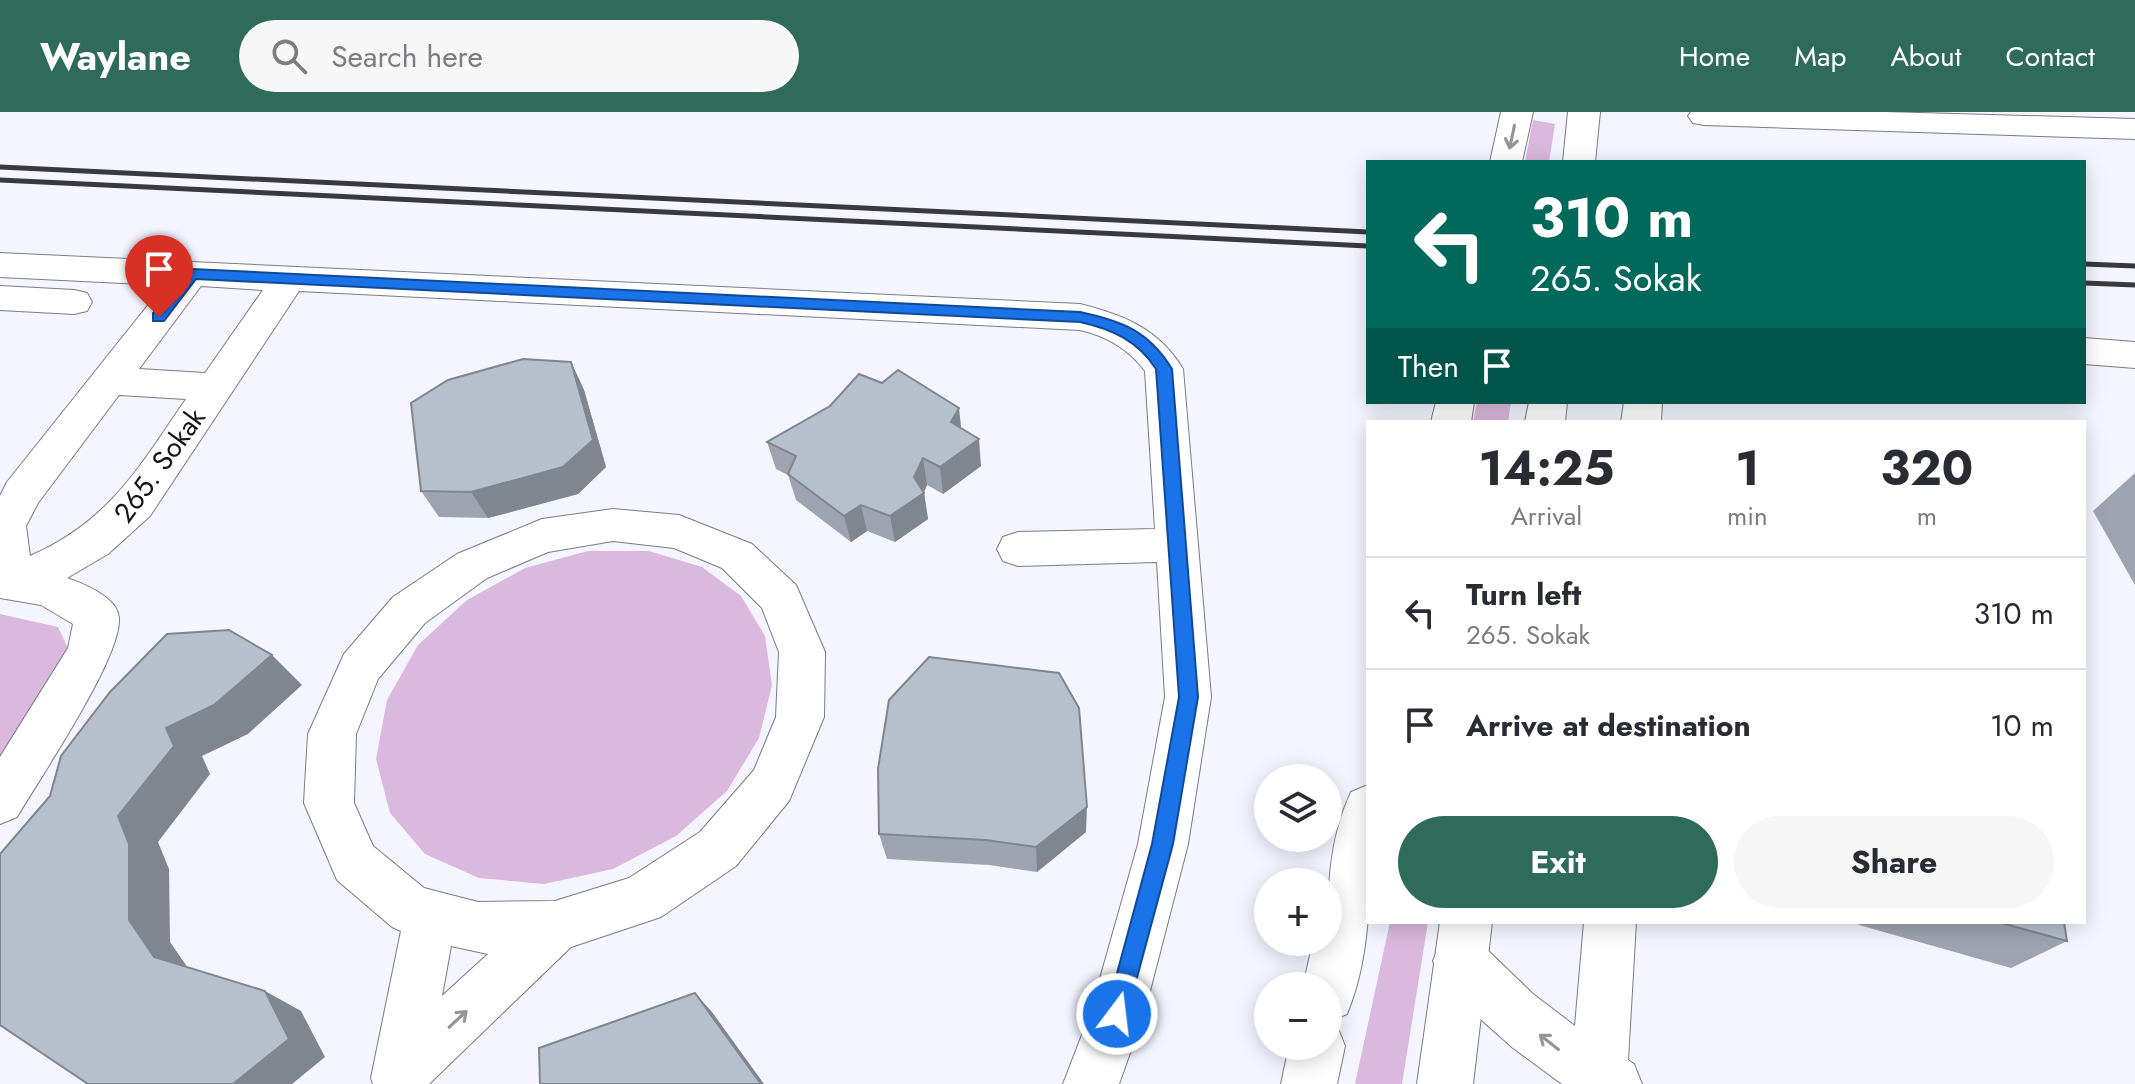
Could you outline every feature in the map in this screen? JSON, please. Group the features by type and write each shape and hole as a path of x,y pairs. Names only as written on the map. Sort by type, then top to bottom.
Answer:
{"street":[{"path":"1506,160 1517,112"},
{"path":"1579,160 1584,112"},
{"path":"1704,116 1889,117 2135,129"},
{"path":"0,265 1080,317 1109,324 1152,350 1164,369 1188,697 1163,844 1117,1014 1091,1084"},
{"path":"0,801 90,652 97,617 80,602 38,586 6,582 5,526 22,493 192,274"},
{"name":"265. Sokak","path":"6,582 61,563 106,536 135,505 289,279"},
{"path":"0,298 74,302"},
{"path":"2086,351 2135,355"},
{"name":"265. Sokak","path":"109,381 216,387"},
{"path":"613,525 679,532 737,556 780,598 802,652 800,717 772,785 718,849 643,899 555,927 478,928 410,909 355,863 329,803 332,734 360,668 409,610 472,566 542,536 613,525"},
{"path":"1018,549 1176,545"},
{"path":"1333,972 1366,817"},
{"path":"399,1078 431,914"},
{"path":"1604,1081 1610,924"},
{"path":"399,1078 555,927"},
{"path":"1463,941 1502,1006 1604,1081"},
{"path":"1445,1084 1463,941"},
{"path":"1309,1084 1314,1060"}],"shaded area":[{"path":"1533,120 1555,124 1549,160 1525,160"},
{"path":"1477,404 1511,404 1508,420 1473,420"},
{"path":"588,551 649,551 702,567 741,596 765,636 772,685 759,738 727,791 676,836 613,869 544,884 479,878 425,854 390,813 376,759 387,700 418,645 467,600 525,568"},
{"path":"0,614 58,627 68,648 0,761"},
{"path":"1390,924 1428,924 1402,1084 1355,1084"}],"building":[{"path":"523,359 571,362 593,440 563,467 471,492 421,491 411,403 448,380"},
{"path":"898,370 959,408 951,422 979,439 940,467 923,458 914,477 924,493 890,516 861,505 844,516 788,474 796,456 767,442 830,406 859,374 882,383"},
{"path":"229,630 272,655 214,705 166,728 174,746 118,816 129,844 129,920 154,957 265,991 289,1039 233,1084 88,1084 0,1025 0,854 50,796 61,756 110,692 167,634"},
{"path":"929,657 1059,673 1079,708 1087,807 1036,847 986,840 879,834 878,769 889,700"},
{"path":"2005,924 2064,924 2067,941"},
{"path":"695,993 761,1084 540,1084 539,1048"}],"railway":[{"path":"0,167 1366,232"},
{"path":"0,180 1366,246"},
{"path":"2086,264 2135,266"},
{"path":"2086,283 2135,285"}],"route":[{"path":"159,317 192,274 1080,317 1109,324 1134,336 1152,350 1164,369 1188,697 1163,844 1117,1014"}]}
